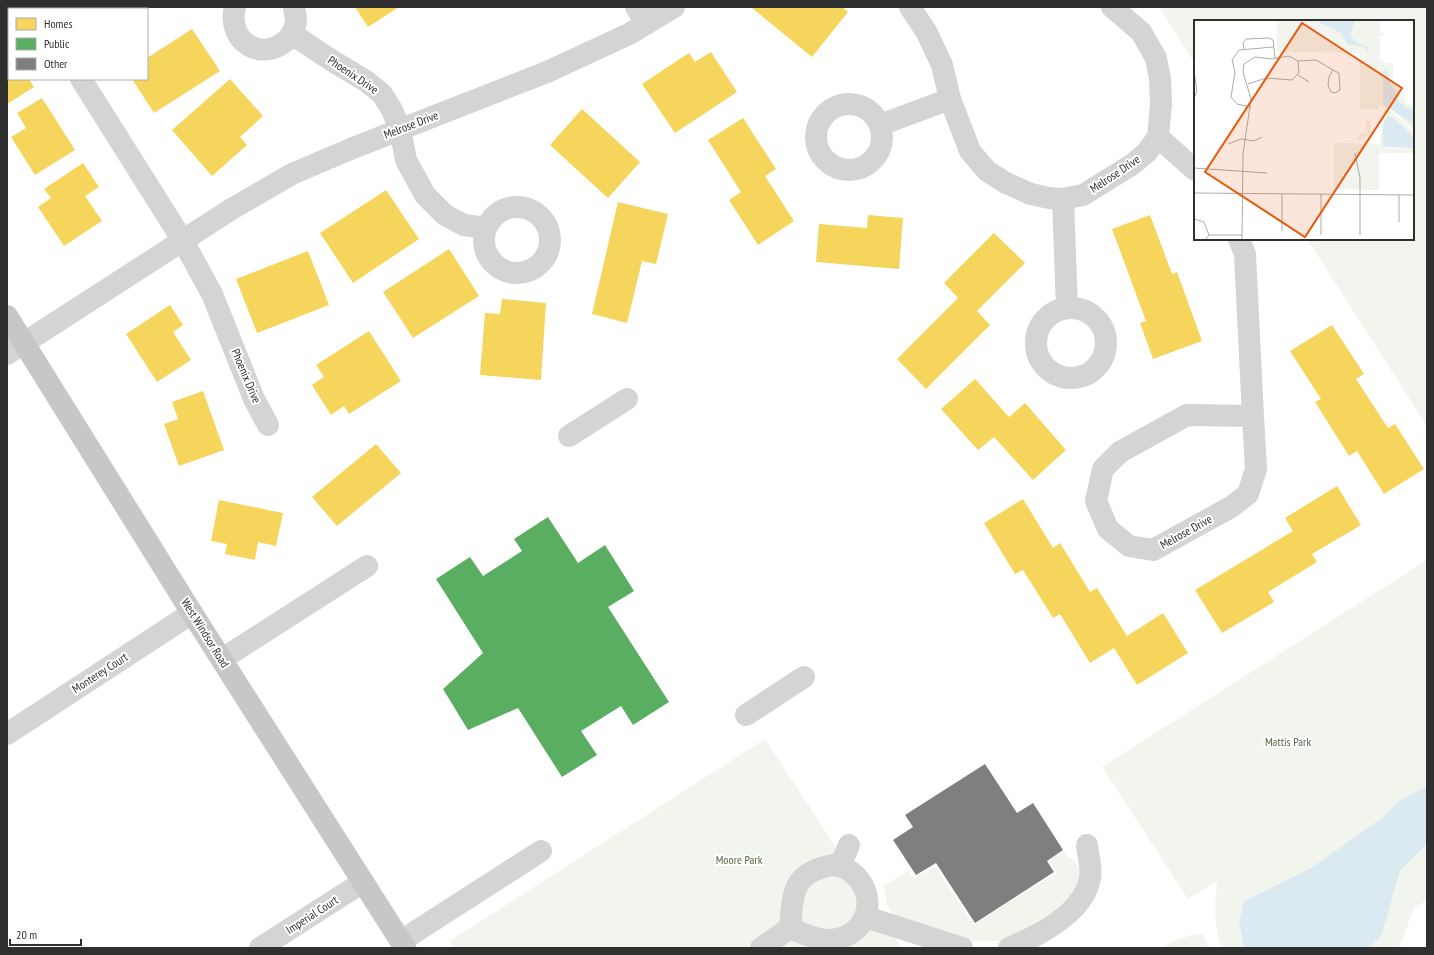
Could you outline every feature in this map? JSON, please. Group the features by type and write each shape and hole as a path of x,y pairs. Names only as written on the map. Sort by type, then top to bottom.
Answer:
{"main road":[{"name":"West Windsor Road","path":"7,316 16,348 222,659 403,945"}],"street":[{"path":"235,7 233,23 239,38 251,48 267,50 281,45 292,34 296,20 294,7"},
{"name":"Melrose Drive","path":"183,241 230,210 292,174 352,148 547,72 629,34 641,16 674,7"},
{"name":"Melrose Drive","path":"910,7 927,32 942,65 950,99 970,151 987,171 1006,183 1030,194 1049,198 1063,199 1083,195 1132,164 1147,152 1158,137"},
{"path":"1112,7 1141,32 1156,58 1160,79 1161,104 1158,137 1194,169"},
{"name":"Phoenix Drive","path":"292,34 366,81 382,94 392,110 400,129 406,160 425,195 446,215 458,222 464,225 486,228"},
{"name":"Phoenix Drive","path":"82,80 183,241 212,294 254,398 268,425"},
{"path":"880,125 950,99"},
{"path":"1063,199 1067,308"},
{"name":"Melrose Drive","path":"1239,240 1245,254 1256,470 1248,494 1231,507 1153,550 1129,546 1108,529 1096,501 1103,469 1120,452 1187,415 1253,416"},
{"path":"16,348 183,241"},
{"path":"569,436 627,399"},
{"path":"222,659 367,566"},
{"name":"Monterey Court","path":"7,734 192,613"},
{"path":"746,715 804,677"},
{"path":"840,866 849,845"},
{"path":"1009,948 1046,930 1072,911 1083,896 1090,878 1087,845"},
{"path":"403,945 542,851"},
{"path":"833,865 849,870 861,881 866,892 867,904 866,917 859,928 846,936 830,940 811,936 790,928 792,901 795,888 806,874 819,867 833,865"},
{"name":"Imperial Court","path":"260,948 363,882"},
{"path":"866,917 962,948"},
{"path":"761,948 790,928"}],"green space":[{"path":"1159,7 1427,7 1427,426 1308,240 1414,240 1414,20 1194,20 1194,62"},
{"name":"Mattis Park","path":"1427,560 1427,786 1399,801 1383,817 1311,868 1244,901 1239,923 1244,948 1222,948 1216,923 1215,907 1217,881 1188,899 1102,767"},
{"name":"Moore Park","path":"765,739 902,948 454,948 450,941"},
{"path":"1427,844 1427,900 1414,908 1399,948 1368,948 1382,935 1400,871"},
{"path":"1063,850 1068,857 1073,859 1083,875 1071,900 1028,929 1001,941 970,942 896,918 888,907 883,886 908,871 914,879 935,866 974,925 1056,873 1050,860"},
{"path":"1198,934 1203,935 1209,948 1162,948 1178,939"}],"shaded area":[{"path":"1427,786 1427,844 1400,871 1382,935 1368,948 1244,948 1239,923 1244,901 1311,868 1383,817 1399,801"}],"building: Homes":[{"path":"85,7 117,7 116,8"},
{"path":"355,7 399,7 368,27"},
{"path":"752,7 842,7 848,12 812,57"},
{"path":"192,29 220,71 154,113 133,80 148,80 148,57"},
{"path":"711,52 737,92 675,133 642,84 689,53 695,62"},
{"path":"7,71 8,80 30,80 34,87 7,104"},
{"path":"230,79 263,116 240,137 247,145 212,176 172,130"},
{"path":"42,98 75,150 35,175 11,137 26,128 17,113"},
{"path":"582,109 640,162 608,198 550,145"},
{"path":"743,118 776,169 765,176 794,221 758,245 729,200 741,192 708,140"},
{"path":"83,163 99,187 85,196 102,221 64,246 38,207 51,198 44,189"},
{"path":"386,190 419,239 353,283 320,233"},
{"path":"618,202 668,214 656,264 642,261 627,323 592,314"},
{"path":"868,215 903,218 899,269 816,262 819,224 867,228"},
{"path":"1150,215 1172,274 1177,272 1202,341 1153,359 1140,323 1146,321 1112,229"},
{"path":"994,233 1025,263 977,311 990,325 926,389 897,359 958,298 944,283"},
{"path":"449,249 479,296 413,338 383,292"},
{"path":"308,251 329,305 257,333 236,279"},
{"path":"502,299 546,303 541,380 480,375 485,313 500,314"},
{"path":"170,305 183,325 173,332 191,360 157,382 126,334"},
{"path":"1332,325 1364,374 1356,379 1388,428 1395,424 1424,469 1384,494 1357,451 1349,456 1315,402 1321,399 1290,351"},
{"path":"369,331 401,381 349,414 344,406 331,415 312,385 324,377 316,365"},
{"path":"975,379 1009,417 1025,403 1066,450 1033,480 994,437 978,450 941,409"},
{"path":"203,391 224,450 179,466 164,424 178,419 172,402"},
{"path":"376,444 401,473 337,526 312,497"},
{"path":"1337,486 1361,525 1312,554 1317,562 1268,592 1274,602 1222,633 1195,590 1293,531 1285,518"},
{"path":"1023,499 1053,548 1060,543 1090,592 1097,588 1127,636 1163,613 1188,653 1137,685 1114,648 1090,663 1060,614 1053,618 1023,570 1015,574 984,523"},
{"path":"219,500 283,513 276,546 258,542 255,560 225,554 227,544 211,541"}],"building: Public":[{"path":"548,517 578,563 605,545 634,591 608,607 669,702 633,725 621,706 581,731 597,755 562,777 518,708 468,730 443,689 483,653 436,579 470,557 483,576 522,551 514,539"}],"building: Other":[{"path":"985,764 1017,813 1033,803 1063,850 1047,861 1054,872 975,923 936,863 916,875 893,840 913,827 905,815"}]}
